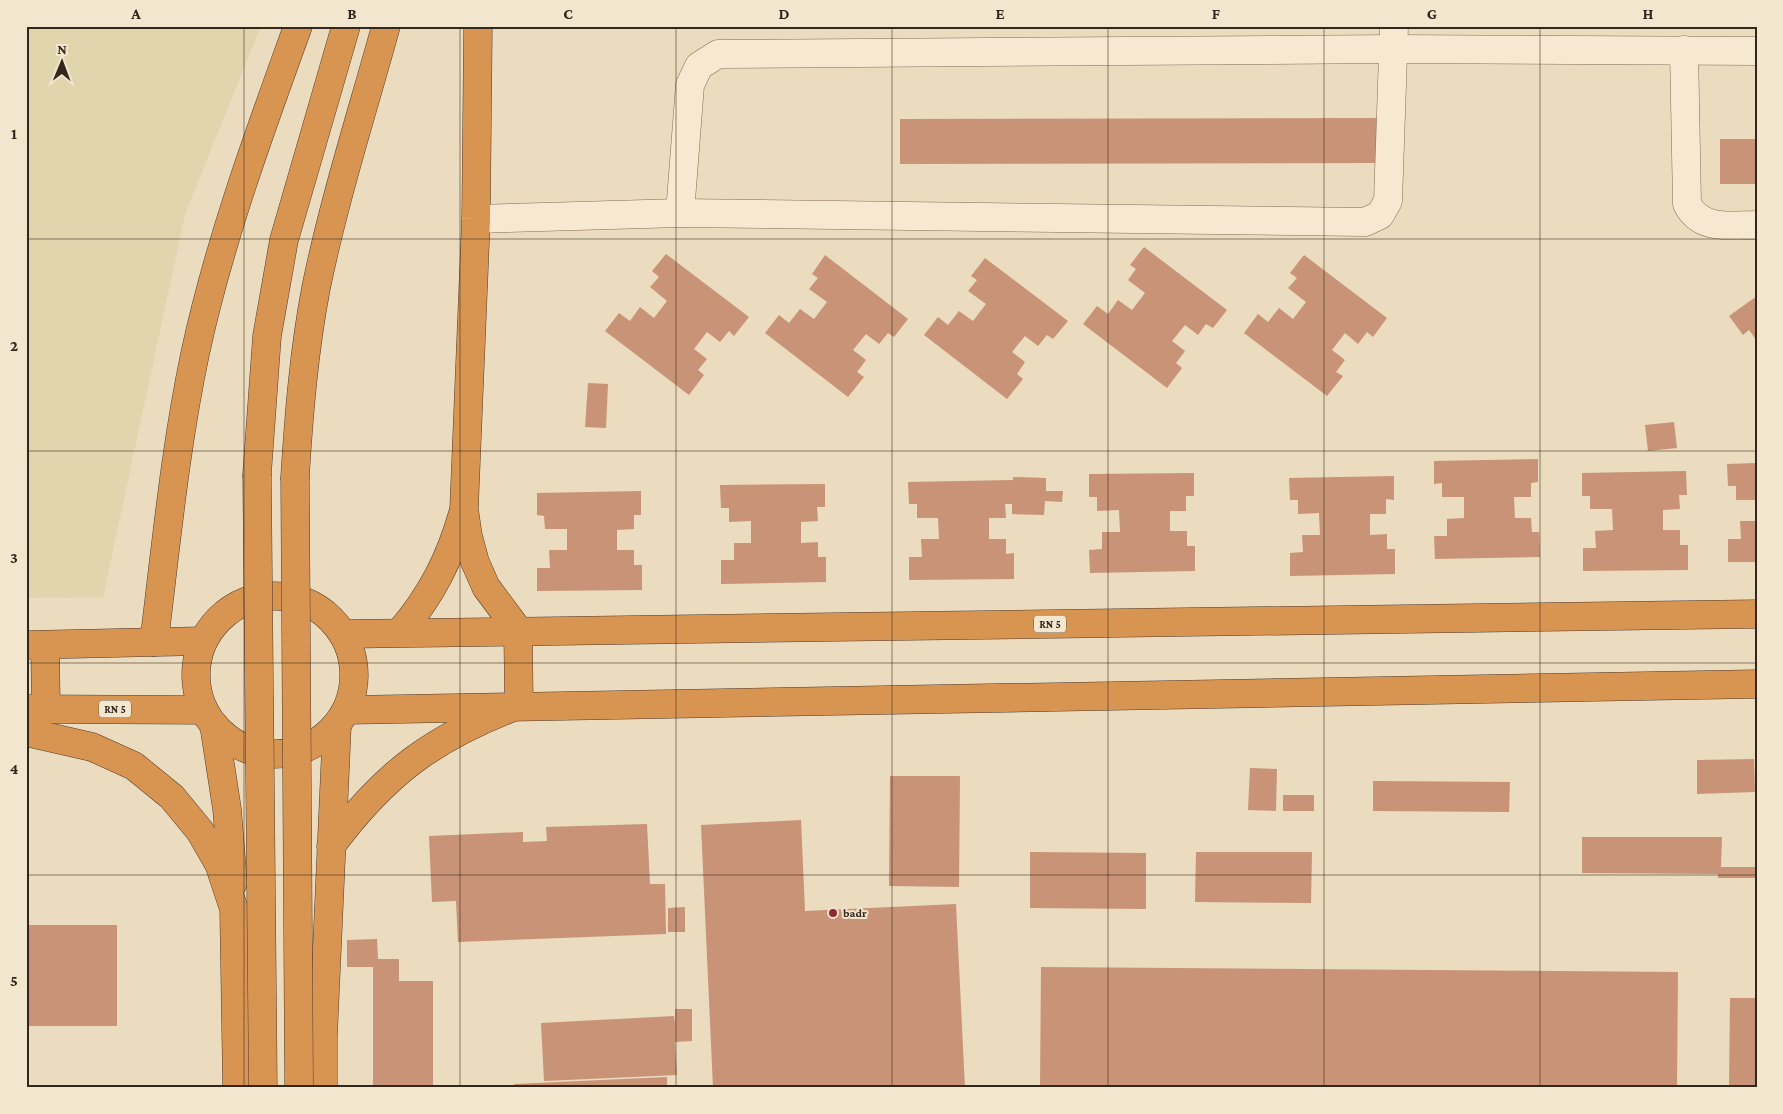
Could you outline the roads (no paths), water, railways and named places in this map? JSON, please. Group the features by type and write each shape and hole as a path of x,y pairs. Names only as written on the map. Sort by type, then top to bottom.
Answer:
{"highway":[{"path":"154,642 180,436 196,353 245,173 298,26"},
{"path":"263,1088 257,474 267,336 284,240 346,26"},
{"path":"299,1088 295,477 302,379 316,287 386,26"},
{"path":"478,26 476,219 464,509 468,536 479,570 501,609 518,630 519,705"},
{"path":"400,632 416,614 442,573 455,542 464,509"},
{"path":"237,1088 234,908 227,810 209,718 197,688 196,664 203,642 217,621 236,606 259,597 283,596 307,603 328,616 343,634 353,659 354,685 342,718 331,846 323,1088"},
{"name":"RN 5","path":"343,634 518,630 1757,614"},
{"path":"36,709 36,645 203,642"},
{"path":"209,718 235,743 262,753 290,753 316,743 342,718 519,705 1757,684"},
{"path":"331,846 355,814 375,792 412,759 446,737 481,719 519,705"},
{"name":"RN 5","path":"36,709 209,718"},
{"path":"26,732 92,747 134,766 172,797 200,830 219,864 234,908"}],"street":[{"path":"476,219 680,213 1365,222 1380,215 1388,200 1394,38"},
{"path":"680,213 690,86 693,75 699,66 718,54 1394,38 1684,50 1757,51"},
{"path":"1684,50 1687,204 1698,219 1706,223 1757,225"}],"place":[{"name":"badr","path":"833,913"}]}
